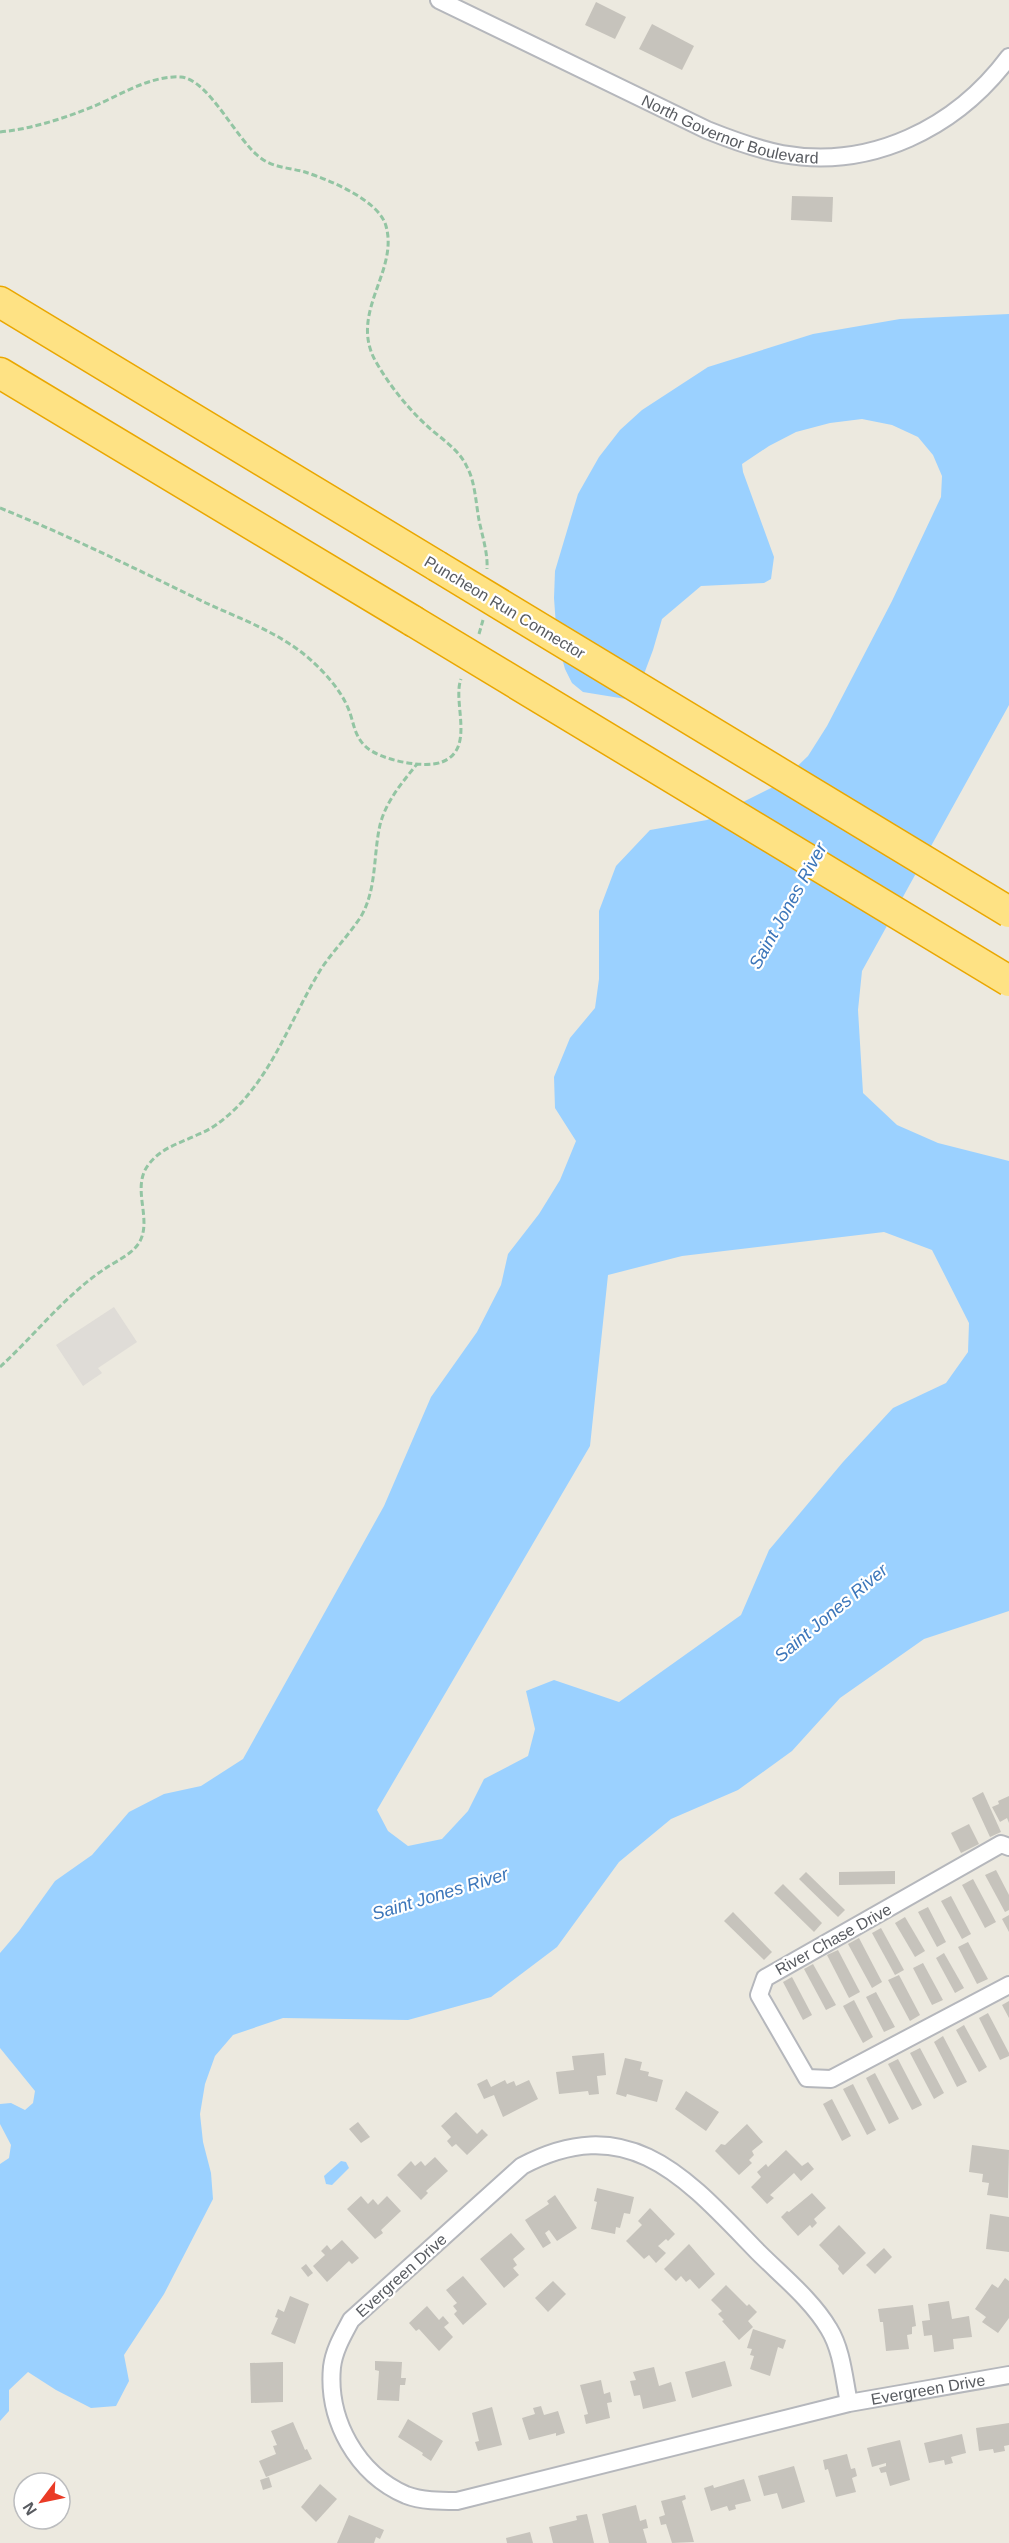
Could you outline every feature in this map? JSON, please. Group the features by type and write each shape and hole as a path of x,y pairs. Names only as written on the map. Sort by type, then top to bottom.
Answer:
{"highway":[{"name":"Puncheon Run Connector","path":"0,302 1009,912"},
{"path":"0,373 1009,981"}],"street":[{"name":"North Governor Boulevard","path":"439,0 707,130 749,146 783,154 828,158 880,150 914,136 948,117 979,94 1009,57"},
{"name":"River Chase Drive","path":"1009,1847 1001,1844 765,1978 759,1995 807,2078 831,2079 1009,1985"},
{"name":"Evergreen Drive","path":"849,2403 839,2352 830,2329 813,2308 705,2197 651,2158 622,2147 594,2144 570,2146 546,2153 522,2166 351,2320 339,2343 332,2366 332,2395 337,2420 350,2447 368,2468 386,2484 408,2496 457,2501 849,2403 1009,2375"}],"path":[{"path":"0,132 19,130 72,115 148,83 166,78 183,77 196,82 236,134 263,161 327,180 355,194 372,207 386,224 388,242 387,260 369,309 368,335 372,355 401,400 454,449 468,467 488,565 487,575"},
{"path":"0,508 260,627 286,643 311,660 328,677 342,696 355,731 365,746 383,756 430,765 444,762 455,751 460,739 459,683 464,672"},
{"path":"477,639 483,617"},
{"path":"0,1367 92,1278 134,1249 141,1239 144,1226 142,1180 147,1166 156,1156 175,1144 213,1128 234,1110 282,1044 320,971 361,916 373,881 376,848 384,812 391,797 417,764"}],"shaded area":[{"path":"114,1307 137,1342 98,1368 102,1373 83,1386 56,1345"}],"water":[{"name":"Saint Jones River","path":"1009,314 1009,705 862,971 858,1010 863,1093 897,1125 938,1143 1009,1161 1009,1611 924,1639 840,1698 792,1751 738,1790 671,1819 619,1862 557,1947 491,1997 408,2020 283,2018 233,2035 215,2056 205,2084 200,2114 203,2142 211,2173 213,2199 164,2294 124,2355 129,2381 116,2406 91,2408 28,2372 9,2390 9,2411 0,2421 0,2164 9,2158 11,2145 0,2124 0,2104 11,2103 25,2110 33,2103 35,2091 0,2048 0,1953 55,1881 92,1855 129,1812 164,1794 201,1786 243,1759 384,1506 431,1397 477,1332 501,1285 508,1254 539,1214 560,1180 576,1141 555,1108 554,1077 570,1038 595,1008 599,979 599,911 616,866 650,830 707,820 779,784 808,756 827,726 892,601 941,497 942,476 933,455 918,437 892,425 862,419 830,423 796,432 742,464 774,557 771,579 764,583 701,586 662,619 638,690 626,699 583,692 572,683 565,669 557,640 555,571 578,494 599,457 620,430 642,410 708,367 813,334 900,319","holes":["884,1232 932,1250 969,1323 968,1352 946,1383 893,1408 843,1462 769,1550 741,1615 619,1702 554,1680 526,1691 535,1729 528,1756 484,1779 468,1811 442,1839 408,1846 388,1831 377,1810 590,1446 608,1275 682,1256"]},
{"path":"341,2161 346,2162 349,2168 332,2185 326,2184 324,2176"}],"building":[{"path":"596,2 626,17 615,39 585,25"},
{"path":"652,24 694,46 682,70 639,49"},
{"path":"792,196 833,197 832,222 791,220"},
{"path":"983,1792 1001,1832 990,1837 972,1798"},
{"path":"1009,1796 1009,1823 1007,1818 1000,1822 992,1807"},
{"path":"969,1824 979,1844 961,1853 951,1833"},
{"path":"996,1870 1009,1895 1009,1910 1005,1912 985,1875"},
{"path":"895,1871 895,1884 839,1885 839,1872"},
{"path":"806,1872 845,1910 838,1917 799,1879"},
{"path":"973,1879 996,1922 985,1928 962,1885"},
{"path":"783,1884 822,1923 814,1932 774,1893"},
{"path":"951,1896 971,1934 962,1939 941,1901"},
{"path":"928,1907 946,1942 937,1947 918,1912"},
{"path":"733,1912 772,1952 764,1960 724,1921"},
{"path":"1009,1915 1009,1932 1002,1919"},
{"path":"905,1917 925,1951 915,1957 895,1923"},
{"path":"881,1928 904,1970 895,1975 872,1933"},
{"path":"859,1938 882,1982 872,1988 848,1944"},
{"path":"968,1942 988,1979 977,1984 958,1947"},
{"path":"838,1950 860,1992 849,1998 827,1955"},
{"path":"944,1953 964,1988 955,1993 936,1958"},
{"path":"923,1963 943,2000 932,2005 913,1968"},
{"path":"813,1964 836,2005 826,2010 804,1969"},
{"path":"899,1975 920,2015 910,2021 888,1980"},
{"path":"792,1977 812,2015 803,2020 783,1982"},
{"path":"876,1992 895,2027 884,2032 866,1997"},
{"path":"854,2000 873,2037 863,2043 843,2006"},
{"path":"1009,2001 1009,2018 1002,2005"},
{"path":"988,2013 1009,2053 1009,2056 1000,2060 979,2018"},
{"path":"964,2025 987,2067 979,2072 956,2030"},
{"path":"943,2036 967,2082 957,2087 934,2042"},
{"path":"920,2048 944,2093 934,2099 910,2053"},
{"path":"604,2053 606,2075 597,2076 599,2094 589,2095 588,2091 559,2094 556,2072 574,2070 572,2056"},
{"path":"625,2058 642,2062 640,2070 649,2072 648,2076 663,2080 657,2102 627,2094 626,2097 616,2094"},
{"path":"898,2059 922,2105 912,2110 888,2064"},
{"path":"875,2073 899,2119 889,2124 866,2078"},
{"path":"487,2079 491,2087 505,2080 507,2084 514,2081 516,2086 529,2080 538,2099 503,2117 494,2095 484,2099 477,2084"},
{"path":"853,2084 876,2130 867,2135 843,2089"},
{"path":"686,2091 719,2112 706,2131 675,2109"},
{"path":"832,2099 851,2136 842,2141 823,2104"},
{"path":"456,2112 477,2134 482,2129 488,2135 467,2155 456,2144 452,2147 447,2141 451,2137 441,2126"},
{"path":"358,2122 370,2137 361,2143 349,2129"},
{"path":"747,2124 763,2142 752,2151 754,2155 749,2160 752,2163 739,2175 715,2151 721,2144 725,2145"},
{"path":"972,2145 1009,2150 1008,2198 987,2195 989,2183 982,2182 983,2174 969,2172"},
{"path":"786,2150 802,2166 808,2162 814,2169 801,2181 794,2173 770,2195 774,2198 767,2204 751,2187 761,2177 757,2172 766,2164 768,2167"},
{"path":"435,2157 448,2171 426,2191 428,2193 421,2200 397,2175 411,2161 415,2166 421,2161 425,2166"},
{"path":"597,2188 634,2197 630,2214 624,2213 620,2228 616,2227 615,2234 591,2229 597,2202 594,2201"},
{"path":"812,2193 826,2208 814,2219 817,2223 812,2228 810,2225 798,2236 781,2217"},
{"path":"555,2195 577,2228 557,2241 549,2230 545,2233 551,2243 543,2248 525,2220 549,2204 547,2201"},
{"path":"361,2196 368,2204 373,2199 378,2205 387,2196 401,2211 375,2239 347,2209"},
{"path":"650,2208 675,2234 658,2246 666,2253 656,2263 649,2255 644,2259 626,2241 642,2225 638,2221"},
{"path":"990,2214 1009,2217 1009,2252 986,2249"},
{"path":"839,2225 866,2253 843,2275 838,2269 839,2266 819,2245"},
{"path":"511,2233 525,2249 513,2259 517,2265 513,2268 519,2275 504,2288 480,2259"},
{"path":"342,2240 359,2258 352,2264 349,2261 327,2282 313,2266 325,2255 321,2251 327,2245 331,2250"},
{"path":"689,2244 715,2274 699,2289 690,2279 686,2282 681,2276 676,2281 664,2269"},
{"path":"884,2248 892,2257 875,2274 866,2265"},
{"path":"306,2264 313,2273 308,2277 301,2268"},
{"path":"463,2276 487,2304 463,2325 454,2314 457,2311 453,2306 457,2303 446,2290"},
{"path":"1005,2278 1009,2281 1009,2318 998,2333 982,2322 986,2317 975,2309 992,2284 998,2288"},
{"path":"553,2281 566,2294 548,2312 535,2298"},
{"path":"726,2285 747,2306 749,2304 757,2312 748,2321 753,2327 739,2340 722,2321 724,2320 718,2314 722,2311 711,2300"},
{"path":"290,2296 309,2304 295,2344 271,2334 278,2318 275,2317 278,2309 284,2312"},
{"path":"949,2301 952,2319 969,2316 972,2337 953,2339 954,2349 934,2352 932,2335 924,2336 922,2321 930,2320 928,2304"},
{"path":"913,2305 916,2326 912,2327 912,2334 907,2335 909,2349 886,2351 883,2322 880,2322 878,2309"},
{"path":"427,2306 439,2320 443,2316 449,2323 444,2327 453,2337 439,2351 419,2329 416,2331 409,2323"},
{"path":"753,2329 786,2340 783,2349 778,2347 770,2376 750,2369 754,2356 750,2355 752,2349 747,2348"},
{"path":"375,2361 402,2362 401,2378 406,2378 405,2385 400,2385 399,2401 377,2400 379,2371 375,2370"},
{"path":"725,2361 732,2386 692,2398 685,2372"},
{"path":"283,2362 283,2402 251,2403 250,2363"},
{"path":"654,2367 659,2386 671,2382 676,2401 643,2409 640,2395 634,2396 630,2381 636,2380 633,2372"},
{"path":"601,2380 604,2394 610,2392 612,2402 607,2403 610,2418 586,2424 584,2415 588,2414 580,2385"},
{"path":"541,2406 544,2415 558,2411 565,2433 529,2440 522,2418 535,2414 533,2408"},
{"path":"492,2407 502,2445 478,2451 475,2442 479,2441 472,2413"},
{"path":"408,2419 443,2441 431,2461 398,2437"},
{"path":"293,2422 305,2450 307,2449 312,2459 266,2477 259,2461 276,2454 273,2446 277,2445 271,2431"},
{"path":"1009,2423 1009,2445 1004,2446 1005,2451 994,2453 993,2449 979,2451 976,2428"},
{"path":"962,2434 966,2453 951,2457 953,2463 945,2465 944,2460 929,2463 924,2443"},
{"path":"900,2440 910,2480 890,2486 886,2472 881,2473 879,2468 886,2466 886,2463 872,2467 867,2448"},
{"path":"847,2454 851,2469 855,2468 857,2476 852,2478 856,2492 836,2497 823,2460"},
{"path":"794,2466 805,2502 782,2509 777,2493 764,2496 758,2476"},
{"path":"269,2477 272,2487 263,2490 260,2480"},
{"path":"744,2479 751,2501 735,2505 736,2509 729,2511 727,2506 711,2511 704,2488 713,2485 714,2488"},
{"path":"320,2484 337,2499 316,2522 301,2507"},
{"path":"685,2495 686,2499 682,2501 694,2542 672,2543 666,2524 661,2525 659,2517 665,2515 661,2501"},
{"path":"636,2505 640,2521 646,2519 648,2528 643,2529 647,2543 609,2543 602,2514"},
{"path":"587,2514 594,2543 553,2543 549,2527 577,2520 576,2516"},
{"path":"349,2515 384,2530 380,2539 376,2537 374,2543 337,2543"},
{"path":"530,2532 533,2543 507,2543 506,2538"}]}
